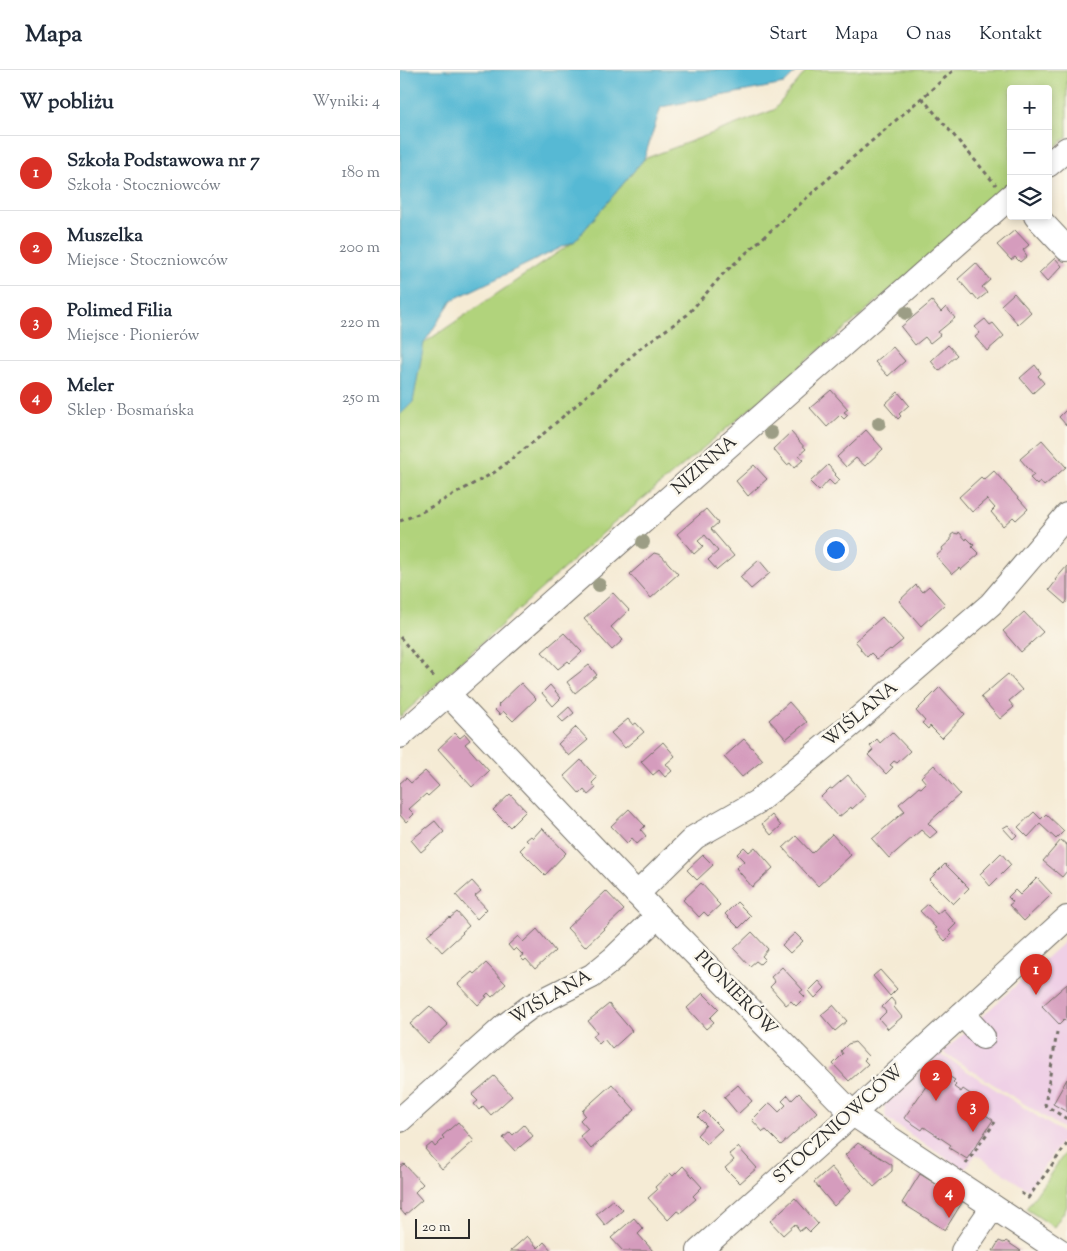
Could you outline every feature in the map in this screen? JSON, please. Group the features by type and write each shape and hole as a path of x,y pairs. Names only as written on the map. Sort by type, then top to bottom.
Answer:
{"street":[{"path":"1052,162 1067,149"},
{"name":"NIZINNA","path":"400,736 1007,199"},
{"path":"1040,220 1067,249"},
{"name":"WIŚLANA","path":"637,894 695,837 757,802 858,719 991,604 1067,515"},
{"name":"PIONIERÓW","path":"447,694 658,916 852,1114 1060,1251"},
{"name":"WIŚLANA","path":"400,1120 506,1025 530,1007 592,976 658,916"},
{"name":"STOCZNIOWCÓW","path":"699,1251 1067,918"},
{"path":"962,1014 983,1037"},
{"path":"963,1251 993,1207"}],"path":[{"path":"400,522 495,472 542,435 643,346 688,315 723,274 821,185 954,70"},
{"path":"922,98 1007,195"},
{"path":"400,637 447,694"},
{"path":"1057,1032 1045,1105 1067,1119"},
{"path":"962,1171 995,1122"},
{"path":"1021,1193 1028,1198 1067,1144"}],"shaded area":[{"path":"1067,939 1067,1131 943,1052"},
{"path":"939,1053 1066,1135 1028,1190 976,1154 964,1170 886,1118 884,1104"}],"green space":[{"path":"807,70 1067,70 1067,137 1052,150 1052,85 1007,85 1007,188 854,321 613,524 400,717 400,373 424,343 575,241 644,159 774,110"},
{"path":"1067,1150 1067,1207 1054,1227 1026,1209"}],"water":[{"path":"400,70 798,70 784,84 661,107 644,159 575,241 452,300 424,343 413,402 400,415"}],"building":[{"path":"1015,230 1029,245 1023,250 1027,256 1020,262 1015,257 1011,260 997,245"},
{"path":"1055,258 1062,266 1047,282 1039,273"},
{"path":"976,263 990,280 982,287 987,293 978,300 958,279"},
{"path":"1014,293 1031,312 1018,324 1001,305"},
{"path":"932,301 941,312 946,307 955,318 938,332 940,335 930,343 925,337 915,345 901,327"},
{"path":"985,319 990,325 993,323 1004,336 987,351 975,337 980,333 975,327"},
{"path":"948,345 957,355 939,371 931,361"},
{"path":"893,347 905,361 888,376 875,362"},
{"path":"1035,365 1041,373 1038,376 1044,383 1033,393 1020,378"},
{"path":"831,390 848,409 844,412 848,415 844,419 840,415 827,427 810,408"},
{"path":"898,392 909,405 899,414 901,416 898,419 885,404"},
{"path":"1067,409 1067,426 1059,417"},
{"path":"866,430 883,449 865,466 856,458 846,467 837,457"},
{"path":"791,432 806,449 799,455 803,460 794,468 790,463 787,465 773,449"},
{"path":"1042,440 1066,467 1044,486 1040,481 1037,485 1030,478 1034,475 1020,459"},
{"path":"754,465 767,479 748,496 736,481"},
{"path":"828,465 840,480 834,485 829,480 819,491 810,482"},
{"path":"994,471 1028,509 1016,520 1013,517 1003,526 991,512 995,508 987,499 972,512 959,497 981,477 984,480"},
{"path":"706,509 718,523 711,529 734,556 717,570 708,560 718,551 705,535 698,541 703,546 694,554 677,534"},
{"path":"959,532 974,545 972,547 979,554 961,570 959,568 952,574 936,556 951,540 951,535 954,533 958,534"},
{"path":"654,553 661,555 678,574 651,598 630,574"},
{"path":"759,560 770,573 751,589 740,577"},
{"path":"1067,566 1067,601 1065,604 1049,590"},
{"path":"916,585 922,592 929,586 945,604 921,626 899,601"},
{"path":"613,593 629,610 611,627 623,640 612,650 584,619"},
{"path":"1024,612 1043,632 1021,652 1003,631"},
{"path":"882,617 903,640 877,659 871,653 867,657 855,641"},
{"path":"564,633 582,652 570,663 568,661 558,669 542,652"},
{"path":"589,665 597,675 575,693 567,682"},
{"path":"1008,674 1022,690 1009,701 1014,707 1000,719 981,697"},
{"path":"521,683 536,699 513,721 503,711 500,715 495,710"},
{"path":"550,685 561,698 553,706 542,693"},
{"path":"940,687 965,714 942,738 930,726 928,729 922,723 925,721 916,711"},
{"path":"789,702 807,722 786,739 769,720"},
{"path":"569,707 574,713 563,722 558,717"},
{"path":"628,719 633,725 636,723 644,732 625,748 611,733"},
{"path":"576,727 588,740 569,756 558,744"},
{"path":"892,732 910,751 897,763 894,761 890,765 893,767 886,774 868,755 873,750 870,746 877,739 880,743"},
{"path":"455,733 460,738 465,734 470,740 465,744 489,771 472,787 438,749"},
{"path":"744,739 763,760 742,777 724,757"},
{"path":"663,742 675,756 666,764 672,771 665,777 659,770 653,775 641,762"},
{"path":"581,760 597,778 592,783 596,788 588,795 584,790 580,794 564,776"},
{"path":"934,765 960,794 928,823 937,832 930,838 921,830 889,858 872,839 905,811 899,804 926,783 921,777"},
{"path":"425,771 439,786 428,796 426,794 409,809 414,814 406,822 400,815 400,783 406,778 411,783"},
{"path":"848,775 866,796 852,809 851,807 839,817 821,797"},
{"path":"510,794 526,811 510,827 493,810"},
{"path":"629,809 645,826 641,830 646,836 637,844 632,838 627,843 611,826"},
{"path":"1034,812 1041,819 1046,814 1064,831 1056,839 1040,824 1028,837 1018,827"},
{"path":"772,815 781,826 771,835 762,824"},
{"path":"435,821 444,832 421,852 411,840"},
{"path":"1008,825 1017,835 1013,839 1003,828"},
{"path":"542,828 566,853 545,875 520,850 528,842 526,840 531,836 533,838"},
{"path":"832,834 851,855 818,886 783,848 796,836 812,853"},
{"path":"1061,840 1067,845 1067,871 1062,877 1043,861"},
{"path":"744,847 749,852 755,847 773,868 752,887 736,868 744,861 737,854"},
{"path":"1001,853 1011,865 990,886 980,874"},
{"path":"703,855 713,865 697,880 687,870"},
{"path":"945,864 969,888 953,904 929,880"},
{"path":"1037,878 1052,894 1024,921 1009,905 1013,902 1008,897 1015,890 1020,895"},
{"path":"472,881 481,891 475,896 487,909 477,919 456,895"},
{"path":"701,883 720,905 708,916 704,912 699,917 683,900"},
{"path":"606,891 624,910 585,947 567,928"},
{"path":"737,902 751,916 739,928 725,914"},
{"path":"928,904 937,914 943,909 956,924 949,931 952,934 945,941 920,911"},
{"path":"457,912 469,926 442,952 427,935"},
{"path":"537,929 555,951 535,969 526,959 524,961 520,957 523,955 516,948 513,951 508,945 518,936 523,942"},
{"path":"752,932 768,949 762,956 765,959 760,964 756,961 750,966 734,949"},
{"path":"795,933 803,941 790,953 782,945"},
{"path":"486,963 506,984 492,997 488,993 485,996 487,997 478,1005 458,984 472,972 474,974"},
{"path":"782,967 803,990 800,992 805,997 796,1006 791,1001 786,1005 770,987 775,982 771,977"},
{"path":"880,970 897,989 890,996 873,976"},
{"path":"819,981 825,988 815,998 809,991"},
{"path":"1067,984 1067,1022 1064,1019 1059,1024 1042,1006"},
{"path":"703,993 719,1009 710,1018 714,1022 706,1029 687,1008"},
{"path":"891,998 896,1004 894,1007 902,1017 888,1029 879,1019 886,1012 882,1007"},
{"path":"609,1004 632,1031 612,1049 604,1039 599,1044 593,1037 597,1032 588,1021"},
{"path":"833,1005 847,1021 835,1031 821,1015"},
{"path":"430,1006 448,1025 428,1043 410,1024"},
{"path":"855,1042 868,1056 864,1060 868,1064 849,1081 833,1064 843,1054 841,1051 848,1044"},
{"path":"939,1070 955,1080 953,1082 956,1085 954,1087 961,1092 963,1089 982,1102 977,1109 993,1120 967,1159 949,1148 951,1145 924,1127 922,1130 904,1118"},
{"path":"494,1076 512,1096 491,1115 483,1106 479,1110 474,1104 478,1101 472,1095"},
{"path":"1067,1079 1067,1112 1053,1104"},
{"path":"612,1084 635,1110 591,1149 580,1136 588,1129 580,1120 585,1115 582,1111"},
{"path":"738,1085 752,1101 738,1114 724,1097"},
{"path":"799,1093 817,1112 781,1145 766,1130 763,1132 752,1120 769,1103 779,1112 786,1105 782,1101 788,1095 792,1100"},
{"path":"704,1111 722,1129 706,1144 697,1135 706,1125 698,1117"},
{"path":"458,1122 474,1141 442,1169 425,1149 432,1143 435,1147 444,1138 442,1136"},
{"path":"524,1125 533,1136 515,1151 503,1138 510,1132 513,1135"},
{"path":"858,1143 892,1165 892,1171 874,1187 845,1155"},
{"path":"738,1147 757,1168 740,1183 725,1168 734,1160 729,1154"},
{"path":"404,1164 423,1184 415,1192 422,1200 405,1215 400,1209 400,1167"},
{"path":"683,1166 702,1187 693,1196 696,1199 680,1213 677,1211 668,1220 648,1198 657,1190 655,1187 670,1173 673,1176"},
{"path":"831,1167 851,1190 834,1206 814,1182"},
{"path":"920,1174 963,1201 945,1230 902,1203"},
{"path":"795,1198 818,1224 810,1232 805,1227 800,1231 795,1224 783,1235 770,1221"},
{"path":"613,1200 623,1210 605,1225 596,1214"},
{"path":"634,1218 643,1229 638,1234 653,1251 623,1251 611,1238"},
{"path":"527,1236 538,1248 544,1242 552,1251 510,1251"},
{"path":"999,1241 1004,1243 1006,1241 1021,1251 993,1251"}],"place":[{"name":"Szkoła Podstawowa nr 7","path":"1036,995"},
{"name":"Muszelka","path":"936,1101"},
{"name":"Polimed Filia","path":"973,1132"},
{"name":"Meler","path":"949,1218"}]}
